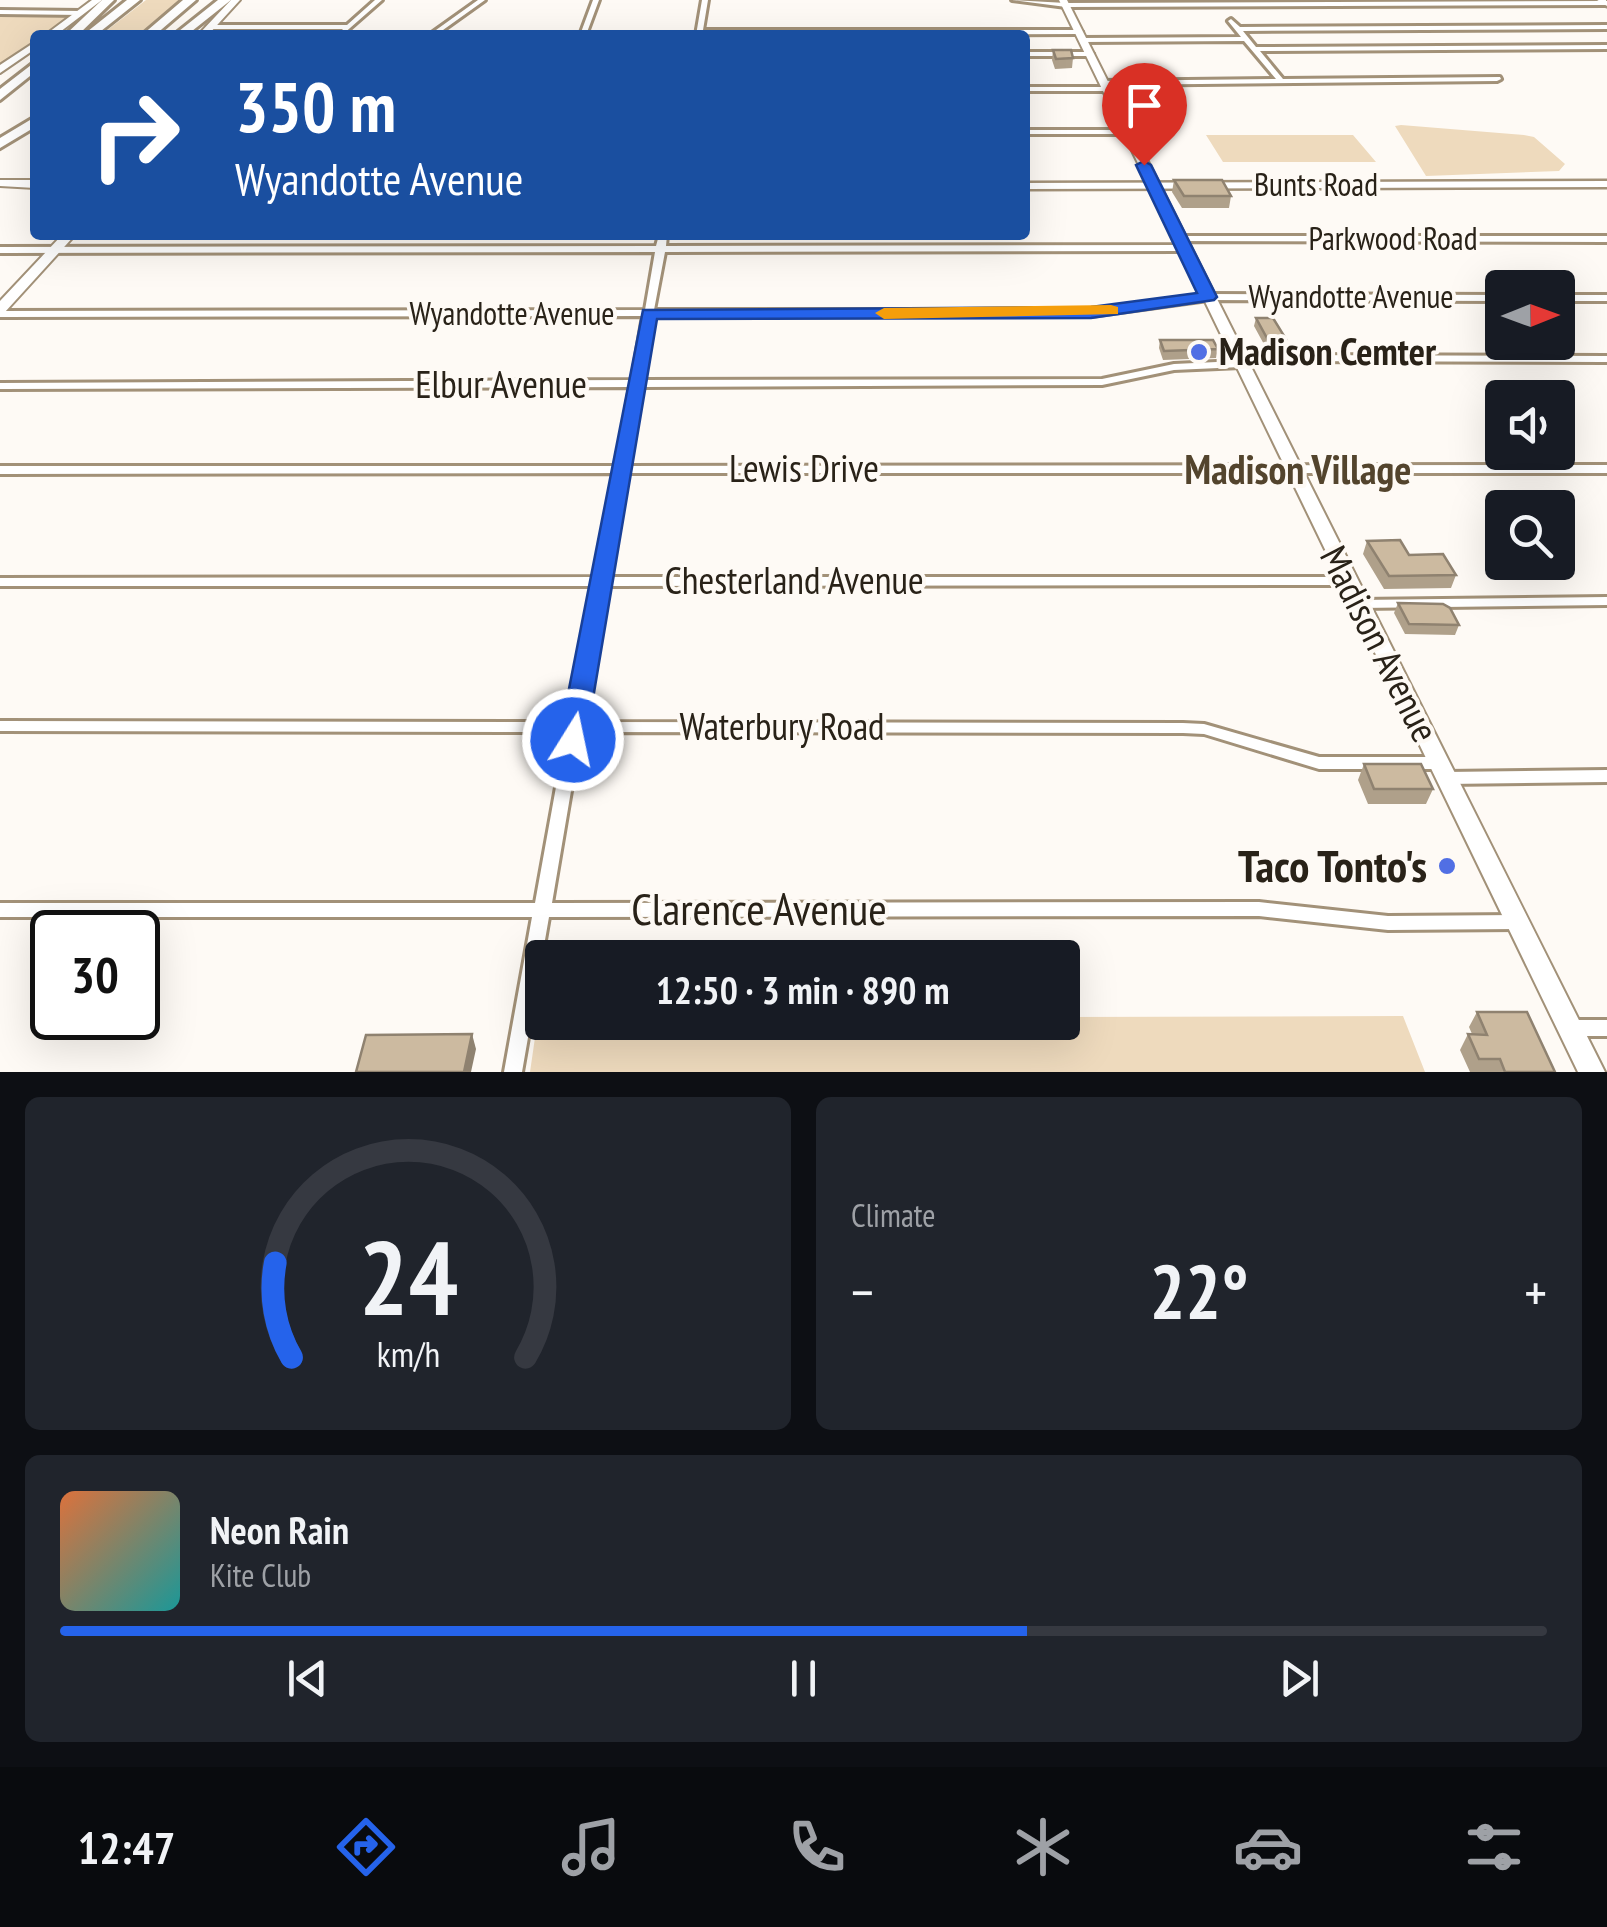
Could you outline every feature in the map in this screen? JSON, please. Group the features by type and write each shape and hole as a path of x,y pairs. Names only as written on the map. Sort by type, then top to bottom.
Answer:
{"highway":[{"path":"75,30 108,0"},
{"path":"95,30 134,0"},
{"path":"154,30 190,0"},
{"path":"187,30 226,0"},
{"path":"0,99 30,71"},
{"path":"0,99 30,80"},
{"path":"0,146 30,125"},
{"path":"0,146 30,131"}],"main road":[{"path":"57,30 98,0"},
{"path":"207,30 236,0"},
{"name":"Madison Avenue","path":"1065,3 1592,1072"},
{"path":"0,70 30,49"},
{"path":"0,187 30,187"},
{"path":"0,312 65,240"}],"street":[{"path":"28,12 43,0"},
{"path":"345,30 379,0"},
{"path":"439,30 482,0"},
{"path":"585,30 596,0"},
{"path":"700,30 705,0"},
{"path":"1015,0 1605,2"},
{"path":"0,12 81,12"},
{"path":"1231,21 1282,82"},
{"path":"242,30 348,27"},
{"path":"1238,29 1607,27"},
{"path":"1030,36 1246,39"},
{"path":"1255,49 1607,47"},
{"path":"1030,54 1090,54"},
{"path":"1030,89 1497,80"},
{"path":"1030,132 1128,132"},
{"name":"Bunts Road","path":"1030,186 1607,184"},
{"name":"Parkwood Road","path":"0,250 662,242 1607,239"},
{"path":"514,1072 662,242"},
{"name":"Wyandotte Avenue","path":"0,312 1091,313 1208,297 1485,298"},
{"path":"1575,298 1607,298"},
{"name":"Elbur Avenue","path":"0,386 1102,382 1174,367 1239,361 1607,359"},
{"name":"Lewis Drive","path":"0,470 1607,470"},
{"name":"Chesterland Avenue","path":"0,582 1348,581"},
{"path":"1359,604 1607,602"},
{"name":"Waterbury Road","path":"0,726 1182,728 1204,729 1318,762 1607,776"},
{"name":"Clarence Avenue","path":"0,910 1259,909 1388,923 1518,922"},
{"path":"1570,1028 1607,1028"}],"shaded area":[{"path":"146,0 181,0 144,30 107,30"},
{"path":"0,13 72,14 52,30 30,30 30,46 0,67"},
{"path":"1395,126 1534,137 1565,164 1559,171 1426,176"},
{"path":"1206,135 1353,135 1376,162 1223,162"},
{"path":"1403,1016 1425,1072 530,1072 535,1040 1080,1040 1080,1017"}],"building":[{"path":"1053,50 1071,50 1073,58 1056,59"},
{"path":"1155,81 1174,81 1181,91 1161,92"},
{"path":"1174,180 1222,180 1231,196 1184,196"},
{"path":"1256,318 1273,318 1286,339 1268,340"},
{"path":"1160,340 1213,340 1218,349 1164,351"},
{"path":"1400,540 1409,555 1443,554 1456,575 1389,576 1367,541"},
{"path":"1398,603 1443,604 1450,608 1459,625 1409,624"},
{"path":"1364,764 1421,764 1433,789 1374,789"},
{"path":"1477,1012 1527,1012 1555,1072 1505,1072 1500,1059 1479,1059 1468,1034 1487,1035"},
{"path":"472,1034 464,1072 356,1072 366,1035"}],"slow traffic":[{"path":"884,313 1111,310"}],"place":[{"name":"Madison Cemter","path":"1199,352"},
{"name":"Taco Tonto's","path":"1447,866"}],"district":[{"name":"Madison Village","path":"1298,470"}],"route":[{"path":"573,740 649,314 1091,313 1208,297 1144,165"}]}
